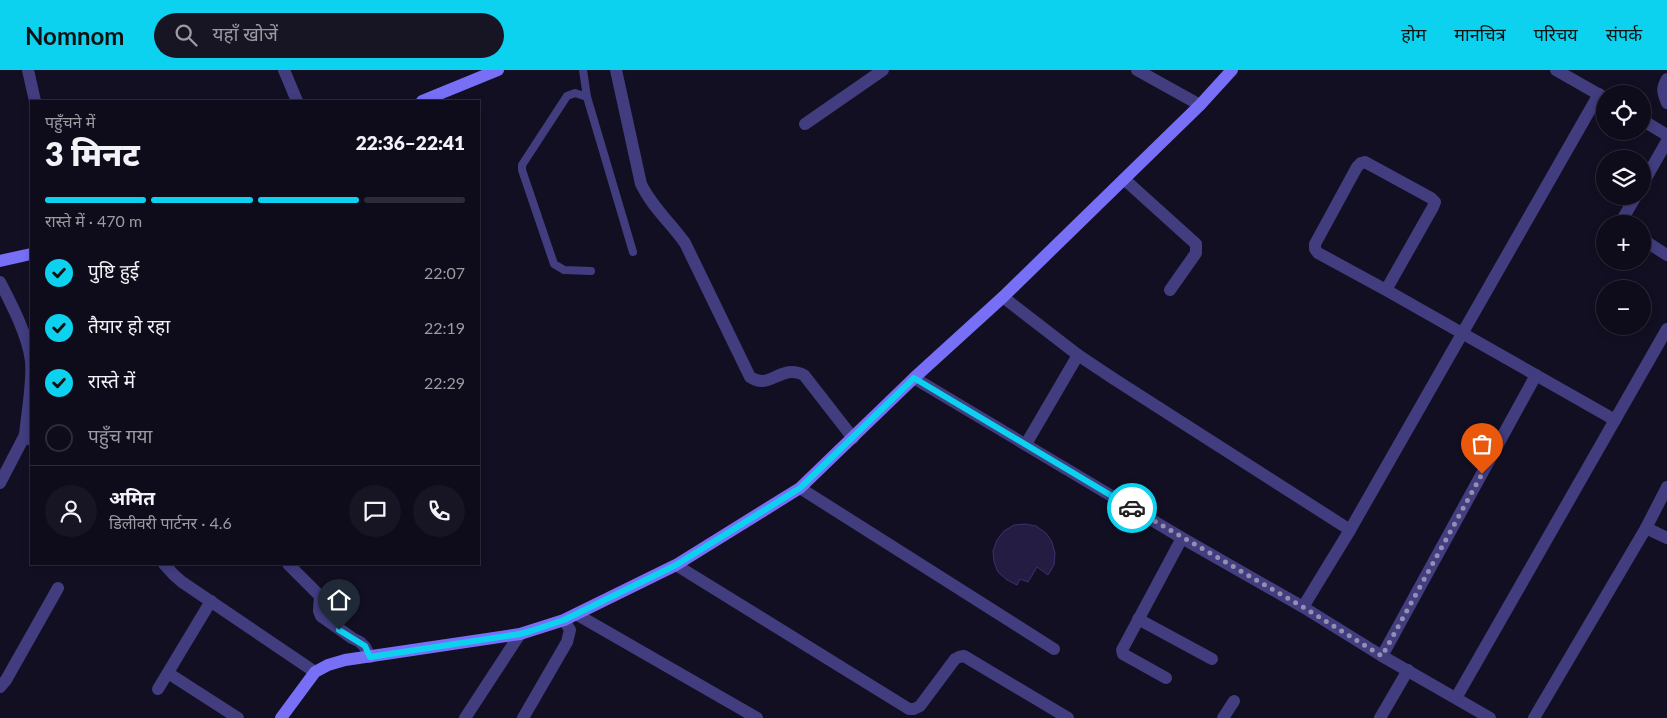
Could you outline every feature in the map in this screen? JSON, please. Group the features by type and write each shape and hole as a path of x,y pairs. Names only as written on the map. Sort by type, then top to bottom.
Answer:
{"street":[{"path":"28,70 35,100"},
{"path":"284,70 297,100"},
{"path":"424,100 498,70"},
{"path":"616,70 641,184 647,196 685,243 750,377 756,381 764,382 789,371 796,371 804,375 853,438"},
{"path":"804,124 883,70"},
{"path":"1138,70 1200,105"},
{"path":"282,718 315,672 328,665 520,634 564,620 676,565 800,488 914,378 1003,297 1200,105 1232,70"},
{"path":"1562,72 1596,92"},
{"path":"1667,79 1662,92 1667,103"},
{"path":"1303,607 1350,530 1462,333 1596,106"},
{"path":"1651,126 1667,136 1651,167"},
{"path":"1386,290 1435,202 1432,198 1366,162 1357,166 1315,244 1315,249 1318,253 1615,420"},
{"path":"1124,179 1196,244 1196,253 1170,290"},
{"path":"1651,245 1667,255"},
{"path":"0,261 30,254"},
{"path":"0,282 10,301 28,346 30,357"},
{"path":"1003,297 1078,355 1169,416 1350,530"},
{"path":"1456,698 1667,329"},
{"path":"1026,444 1078,355"},
{"path":"1382,656 1536,375"},
{"path":"914,378 1484,716"},
{"path":"0,483 28,437 30,382"},
{"path":"1534,718 1646,528 1667,487"},
{"path":"800,488 1054,649"},
{"path":"1646,528 1667,538"},
{"path":"1166,678 1123,654 1122,650 1182,538"},
{"path":"165,565 182,582 315,672"},
{"path":"289,565 320,596 319,611 321,616 365,646 370,657"},
{"path":"676,565 909,709 920,706 956,659 959,656 964,656 1068,718"},
{"path":"0,687 6,680 58,588"},
{"path":"158,689 212,601"},
{"path":"576,614 757,718"},
{"path":"1138,619 1212,659"},
{"path":"528,716 567,642 570,630 564,620"},
{"path":"465,718 520,634"},
{"path":"1380,718 1408,670"},
{"path":"168,673 238,718"},
{"path":"1223,718 1234,700"}],"lane":[{"path":"583,70 587,97 632,252"},
{"path":"587,97 574,93 567,96 522,164 522,170 554,264 564,270 591,271"}],"building":[{"path":"1014,525 1036,526 1046,533 1052,542 1055,553 1054,565 1048,575 1037,567 1028,582 1020,579 1017,585 1007,580 998,572 994,562 993,551 997,540 1004,531"}],"way so far":[{"path":"1132,508 1303,607 1382,656 1482,474"}],"route":[{"path":"339,630 365,646 370,657 520,634 564,620 676,565 800,488 914,378 1132,508"}]}
